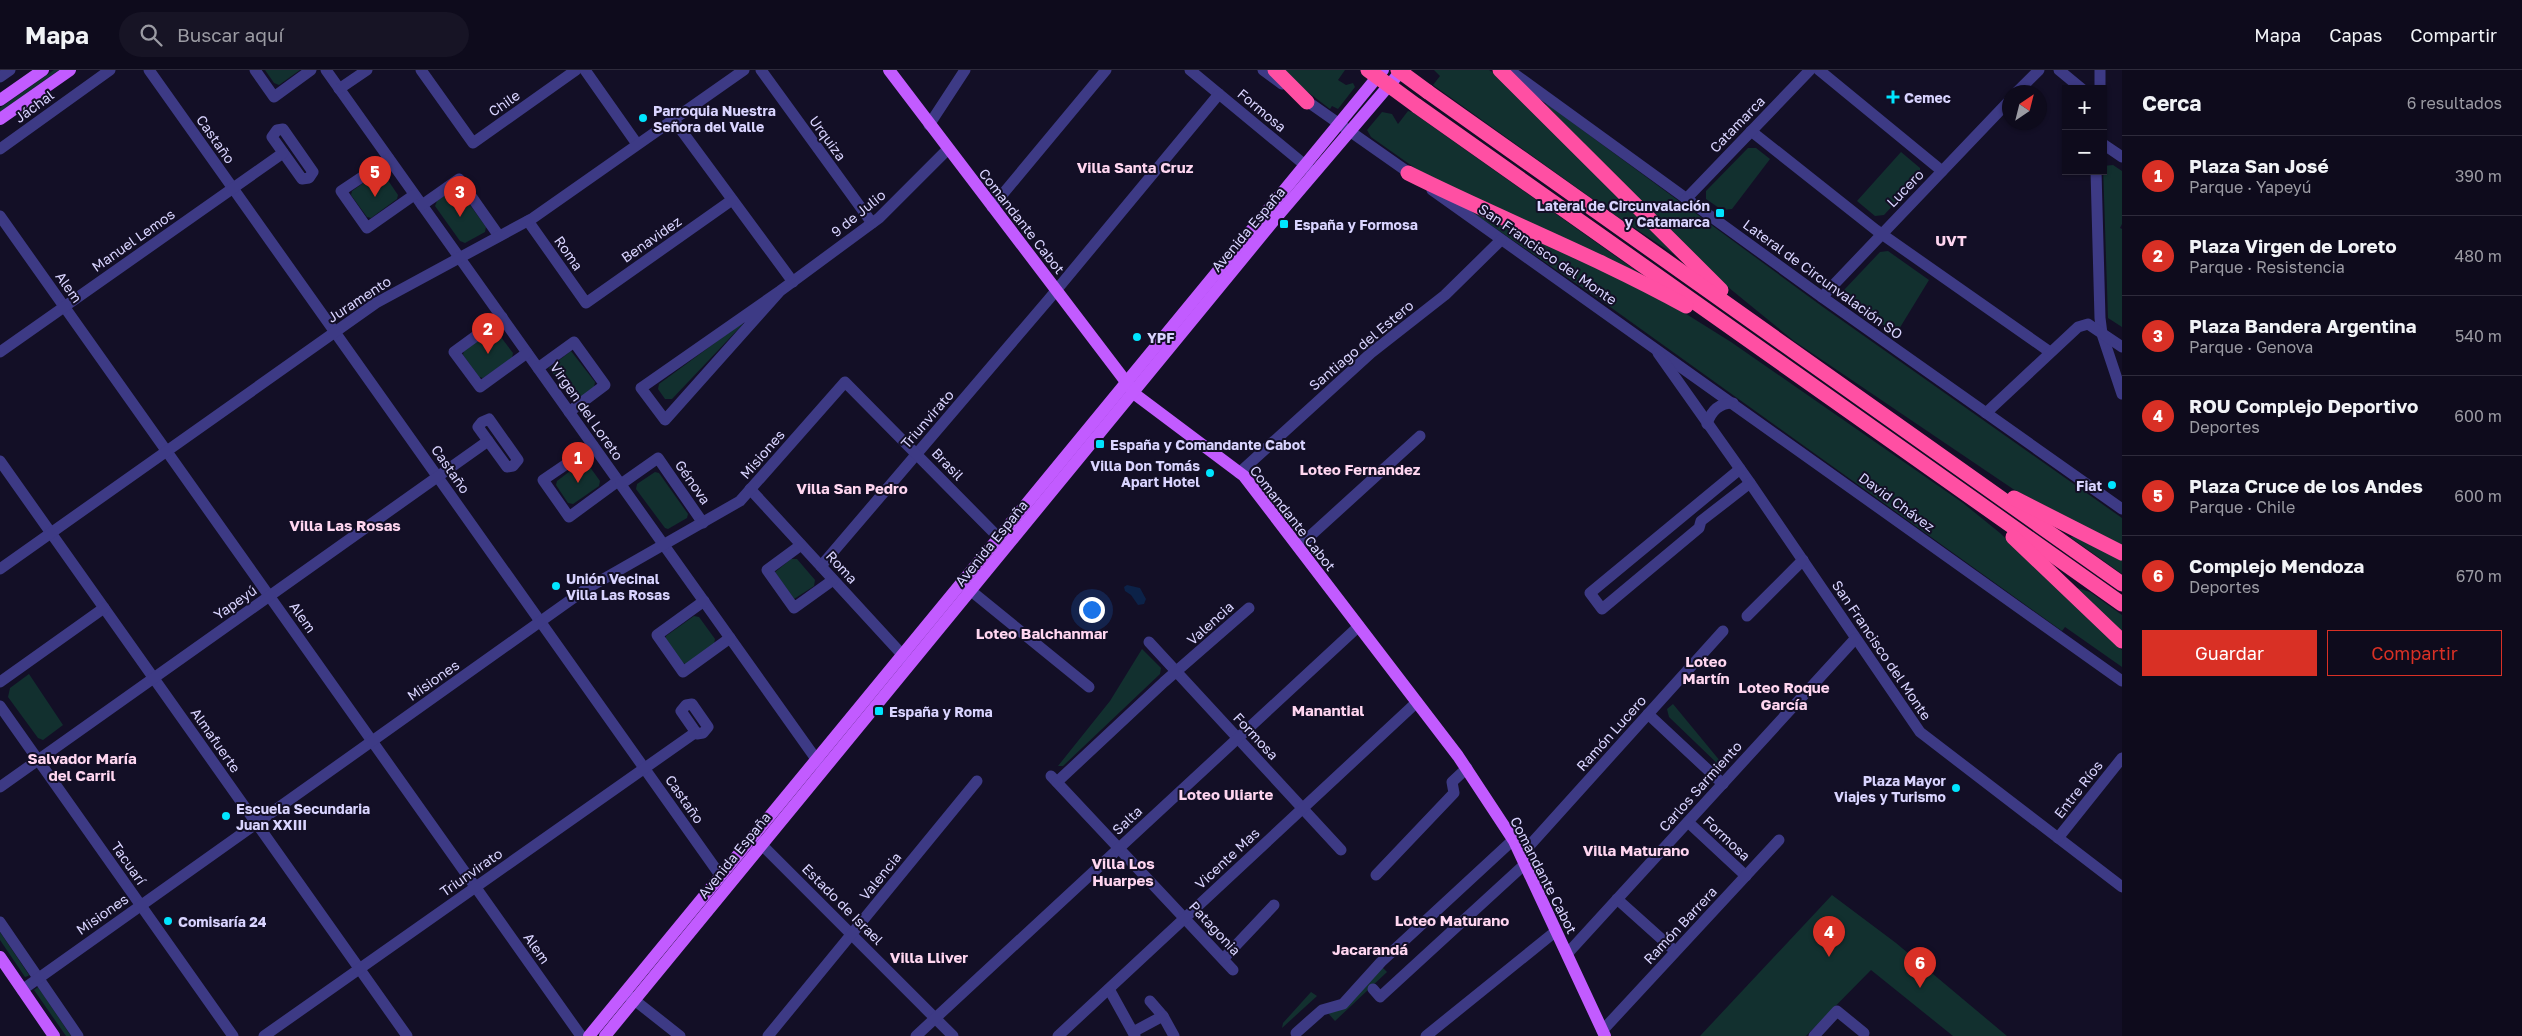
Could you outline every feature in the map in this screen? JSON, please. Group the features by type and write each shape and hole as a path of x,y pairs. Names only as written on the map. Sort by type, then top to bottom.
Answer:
{"highway":[{"path":"1275,70 1307,102"},
{"path":"1368,70 2122,604"},
{"path":"1398,70 2122,584"},
{"path":"1500,70 1536,104 1681,253 1785,345"},
{"path":"1408,173 1495,215 1626,274 1748,340"},
{"path":"1951,462 2023,503 2122,553"},
{"path":"1952,484 2032,554 2122,641"}],"main road":[{"path":"0,100 43,70"},
{"path":"0,119 70,70"},
{"name":"Comandante Cabot","path":"889,70 1130,387 1239,473 1467,768 1523,859 1604,1033"},
{"name":"Avenida España","path":"1344,129 1383,70"},
{"name":"Avenida España","path":"605,1036 630,996 720,875 757,840 824,770 961,583 998,537 1130,387 1344,129 1402,70"},
{"name":"Avenida España","path":"589,1036 630,996 728,886 757,840 816,759 906,659 971,592 1008,547 1130,387"},
{"path":"2,963 54,1036"}],"street":[{"path":"0,78 10,70"},
{"name":"Jáchal","path":"0,149 110,70"},
{"name":"Castaño","path":"149,70 728,886"},
{"path":"255,70 274,97 311,70"},
{"name":"Virgen del Loreto","path":"326,70 824,770"},
{"path":"339,89 367,70"},
{"name":"Chile","path":"421,70 473,143 576,70"},
{"path":"585,70 637,144"},
{"name":"Juramento","path":"0,569 376,303 528,221 744,70"},
{"name":"Urquiza","path":"760,70 872,223"},
{"path":"929,125 965,70"},
{"path":"992,207 1106,70"},
{"name":"Formosa","path":"1190,70 1310,170"},
{"path":"1263,70 1344,129"},
{"name":"Lateral de Circunvalación SO","path":"1509,70 1822,297 2122,509"},
{"name":"Catamarca","path":"1686,198 1810,70"},
{"path":"1819,70 1942,171"},
{"path":"2024,85 2039,70"},
{"path":"2059,70 2077,85"},
{"path":"2100,70 2100,85"},
{"name":"Triunvirato","path":"821,566 1056,291 1219,94"},
{"name":"Lucero","path":"1822,297 2002,108"},
{"path":"673,119 793,282"},
{"name":"San Francisco del Monte","path":"1344,129 1653,347 1750,483 1920,732 2122,887"},
{"path":"1751,131 1882,234 2050,352"},
{"path":"2107,147 2122,157"},
{"name":"9 de Julio","path":"780,292 665,420 641,388 780,292 872,223 948,149"},
{"name":"Manuel Lemos","path":"0,352 283,152"},
{"path":"389,159 341,191 367,228 414,194"},
{"path":"2096,175 2098,305 2102,334 2122,394"},
{"path":"422,205 459,179 499,236"},
{"name":"Benavidez","path":"586,303 732,200"},
{"name":"Alem","path":"0,216 581,1036"},
{"name":"Roma","path":"528,221 586,303"},
{"name":"Santiago del Estero","path":"1239,473 1371,353 1445,295 1501,240"},
{"path":"502,317 454,352 480,387 527,353"},
{"path":"1986,413 2074,329 2088,324 2122,346"},
{"path":"538,368 574,342 605,385 569,412"},
{"name":"David Chávez","path":"1653,347 2122,681"},
{"name":"Brasil","path":"845,382 1008,547"},
{"name":"Misiones","path":"22,990 586,589 740,501 845,382"},
{"path":"1707,424 1711,414 1717,407 1733,403"},
{"path":"1298,547 1420,436"},
{"name":"Yapeyú","path":"0,787 488,441"},
{"path":"593,446 544,480 569,517 619,482"},
{"name":"Génova","path":"619,482 658,458 702,522"},
{"name":"Almafuerte","path":"0,461 407,1036"},
{"path":"1740,469 1590,593 1602,609 1699,528 1701,521 1750,483"},
{"name":"Roma","path":"750,489 906,659"},
{"path":"802,545 767,570 794,608 833,580"},
{"path":"1747,616 1803,560"},
{"path":"961,583 1089,688"},
{"path":"704,601 657,635 683,672 730,638"},
{"path":"0,682 104,608"},
{"name":"Valencia","path":"1054,779 1249,608"},
{"name":"Salta","path":"916,1036 1358,626"},
{"name":"Ramón Lucero","path":"1373,989 1380,997 1523,859 1648,714 1724,631"},
{"name":"Carlos Sarmiento","path":"1567,954 1855,639"},
{"name":"Formosa","path":"1149,642 1341,850"},
{"name":"Vicente Mas","path":"1058,1036 1417,702"},
{"name":"Tacuarí","path":"0,706 233,1036"},
{"path":"1648,714 1723,784"},
{"name":"Triunvirato","path":"264,1036 696,732"},
{"name":"Entre Ríos","path":"2058,838 2122,758"},
{"path":"1376,875 1454,793 1452,782 1467,768"},
{"name":"Patagonia","path":"1054,779 1224,958 1233,970"},
{"name":"Valencia","path":"768,1036 977,781"},
{"name":"Formosa","path":"1688,822 1746,876"},
{"name":"Estado de Israel","path":"757,840 953,1036"},
{"path":"1296,1033 1322,1010 1343,1004 1381,962 1513,840"},
{"name":"Ramón Barrera","path":"1604,1033 1676,951 1780,840"},
{"path":"1617,899 1676,951"},
{"path":"1224,958 1274,905"},
{"path":"0,922 78,1036"},
{"path":"1426,1036 1556,930"},
{"path":"1108,989 1134,1034 1163,1016"},
{"path":"630,996 680,1036"},
{"path":"1150,1001 1163,1016 1174,1036"},
{"path":"1814,1036 1837,1012 1864,1033"}],"green space":[{"path":"54,70 59,70 0,112 0,108"},
{"path":"265,70 300,70 279,85 274,83"},
{"path":"1279,70 1345,70 1338,80 1346,85 1353,83 1355,87 1338,109 1332,106 1330,109"},
{"path":"1434,70 1489,70 1494,73 1678,257 1615,215 1433,85 1440,76"},
{"path":"1547,104 1823,307 2122,518 2122,546 2013,489 1794,341 1723,283 1545,105"},
{"path":"1408,111 1642,275 1429,178 1371,137 1367,130 1382,112 1392,114 1398,124"},
{"path":"1748,148 1756,148 1770,159 1732,209 1722,210 1706,199 1706,191"},
{"path":"1901,152 1920,168 1920,176 1884,215 1875,216 1857,201"},
{"path":"2113,165 2122,171 2122,224 2120,228 2122,229 2122,327 2108,318 2103,175 2107,175 2107,166"},
{"path":"379,172 383,173 398,195 397,199 371,218 367,217 351,195 352,191"},
{"path":"454,189 459,190 486,227 485,232 465,243 460,241 435,206 437,201"},
{"path":"1460,204 1610,273 1667,302 1731,342 1963,503 2000,533 2122,650 2122,667 2065,627 2062,631 1606,304"},
{"path":"1888,251 1929,280 1896,334 1845,298 1844,290 1880,252"},
{"path":"742,323 672,399 665,399 658,389 659,384"},
{"path":"492,330 497,332 513,353 512,358 483,378 479,377 463,355 464,350"},
{"path":"571,351 595,382 594,387 576,401 573,401 549,368"},
{"path":"582,462 587,463 600,481 599,486 573,504 568,503 556,485 557,481"},
{"path":"655,472 659,473 688,514 687,518 668,529 665,528 636,489 637,484"},
{"path":"2077,536 2122,557 2122,574 2070,537"},
{"path":"791,559 797,559 815,580 814,586 794,599 775,572"},
{"path":"2071,586 2090,592 2122,615 2122,636"},
{"path":"694,616 699,617 715,639 714,644 686,664 682,663 666,641 666,636"},
{"path":"1142,649 1161,668 1160,674 1063,766 1058,766 1110,701"},
{"path":"29,674 63,725 43,740 38,738 8,697 10,688"},
{"path":"1673,704 1725,767 1722,768 1669,717 1667,709"},
{"path":"1832,895 1896,943 2007,1036 1953,1036 1871,970 1806,1036 1700,1036"},
{"path":"0,932 28,976 25,977 0,940"},
{"path":"1382,967 1387,972 1335,1021 1328,1013"},
{"path":"38,987 71,1036 66,1036 34,990"},
{"path":"1311,992 1317,996 1282,1028 1283,1023"}],"water":[{"path":"1127,585 1140,588 1146,599 1144,604 1138,605 1131,595 1125,591 1124,587"}],"place":[{"name":"Cemec","path":"1893,97"},
{"name":"Parroquia Nuestra Señora del Valle","path":"643,118"},
{"name":"Plaza Cruce de los Andes","path":"375,197"},
{"name":"Lateral de Circunvalación y Catamarca","path":"1720,213"},
{"name":"Plaza Bandera Argentina","path":"460,217"},
{"name":"España y Formosa","path":"1284,224"},
{"name":"YPF","path":"1137,337"},
{"name":"Plaza Virgen de Loreto","path":"488,354"},
{"name":"España y Comandante Cabot","path":"1100,444"},
{"name":"Villa Don Tomás Apart Hotel","path":"1210,473"},
{"name":"Plaza San José","path":"578,483"},
{"name":"Fiat","path":"2112,485"},
{"name":"Unión Vecinal Villa Las Rosas","path":"556,586"},
{"name":"España y Roma","path":"879,711"},
{"name":"Plaza Mayor Viajes y Turismo","path":"1956,788"},
{"name":"Escuela Secundaria Juan XXIII","path":"226,816"},
{"name":"Comisaría 24","path":"168,921"},
{"name":"ROU Complejo Deportivo","path":"1829,957"},
{"name":"Complejo Mendoza","path":"1920,988"}],"district":[{"name":"Villa Santa Cruz","path":"1135,167"},
{"name":"UVT","path":"1951,240"},
{"name":"Loteo Fernandez","path":"1360,469"},
{"name":"Villa San Pedro","path":"852,488"},
{"name":"Villa Las Rosas","path":"345,525"},
{"name":"Loteo Balchanmar","path":"1042,633"},
{"name":"Loteo Martín","path":"1706,670"},
{"name":"Loteo Roque García","path":"1784,696"},
{"name":"Manantial","path":"1328,710"},
{"name":"Salvador María del Carril","path":"82,766"},
{"name":"Loteo Uliarte","path":"1226,794"},
{"name":"Villa Maturano","path":"1636,850"},
{"name":"Villa Los Huarpes","path":"1123,872"},
{"name":"Loteo Maturano","path":"1452,920"},
{"name":"Jacarandá","path":"1370,949"},
{"name":"Villa Lliver","path":"929,957"}]}
